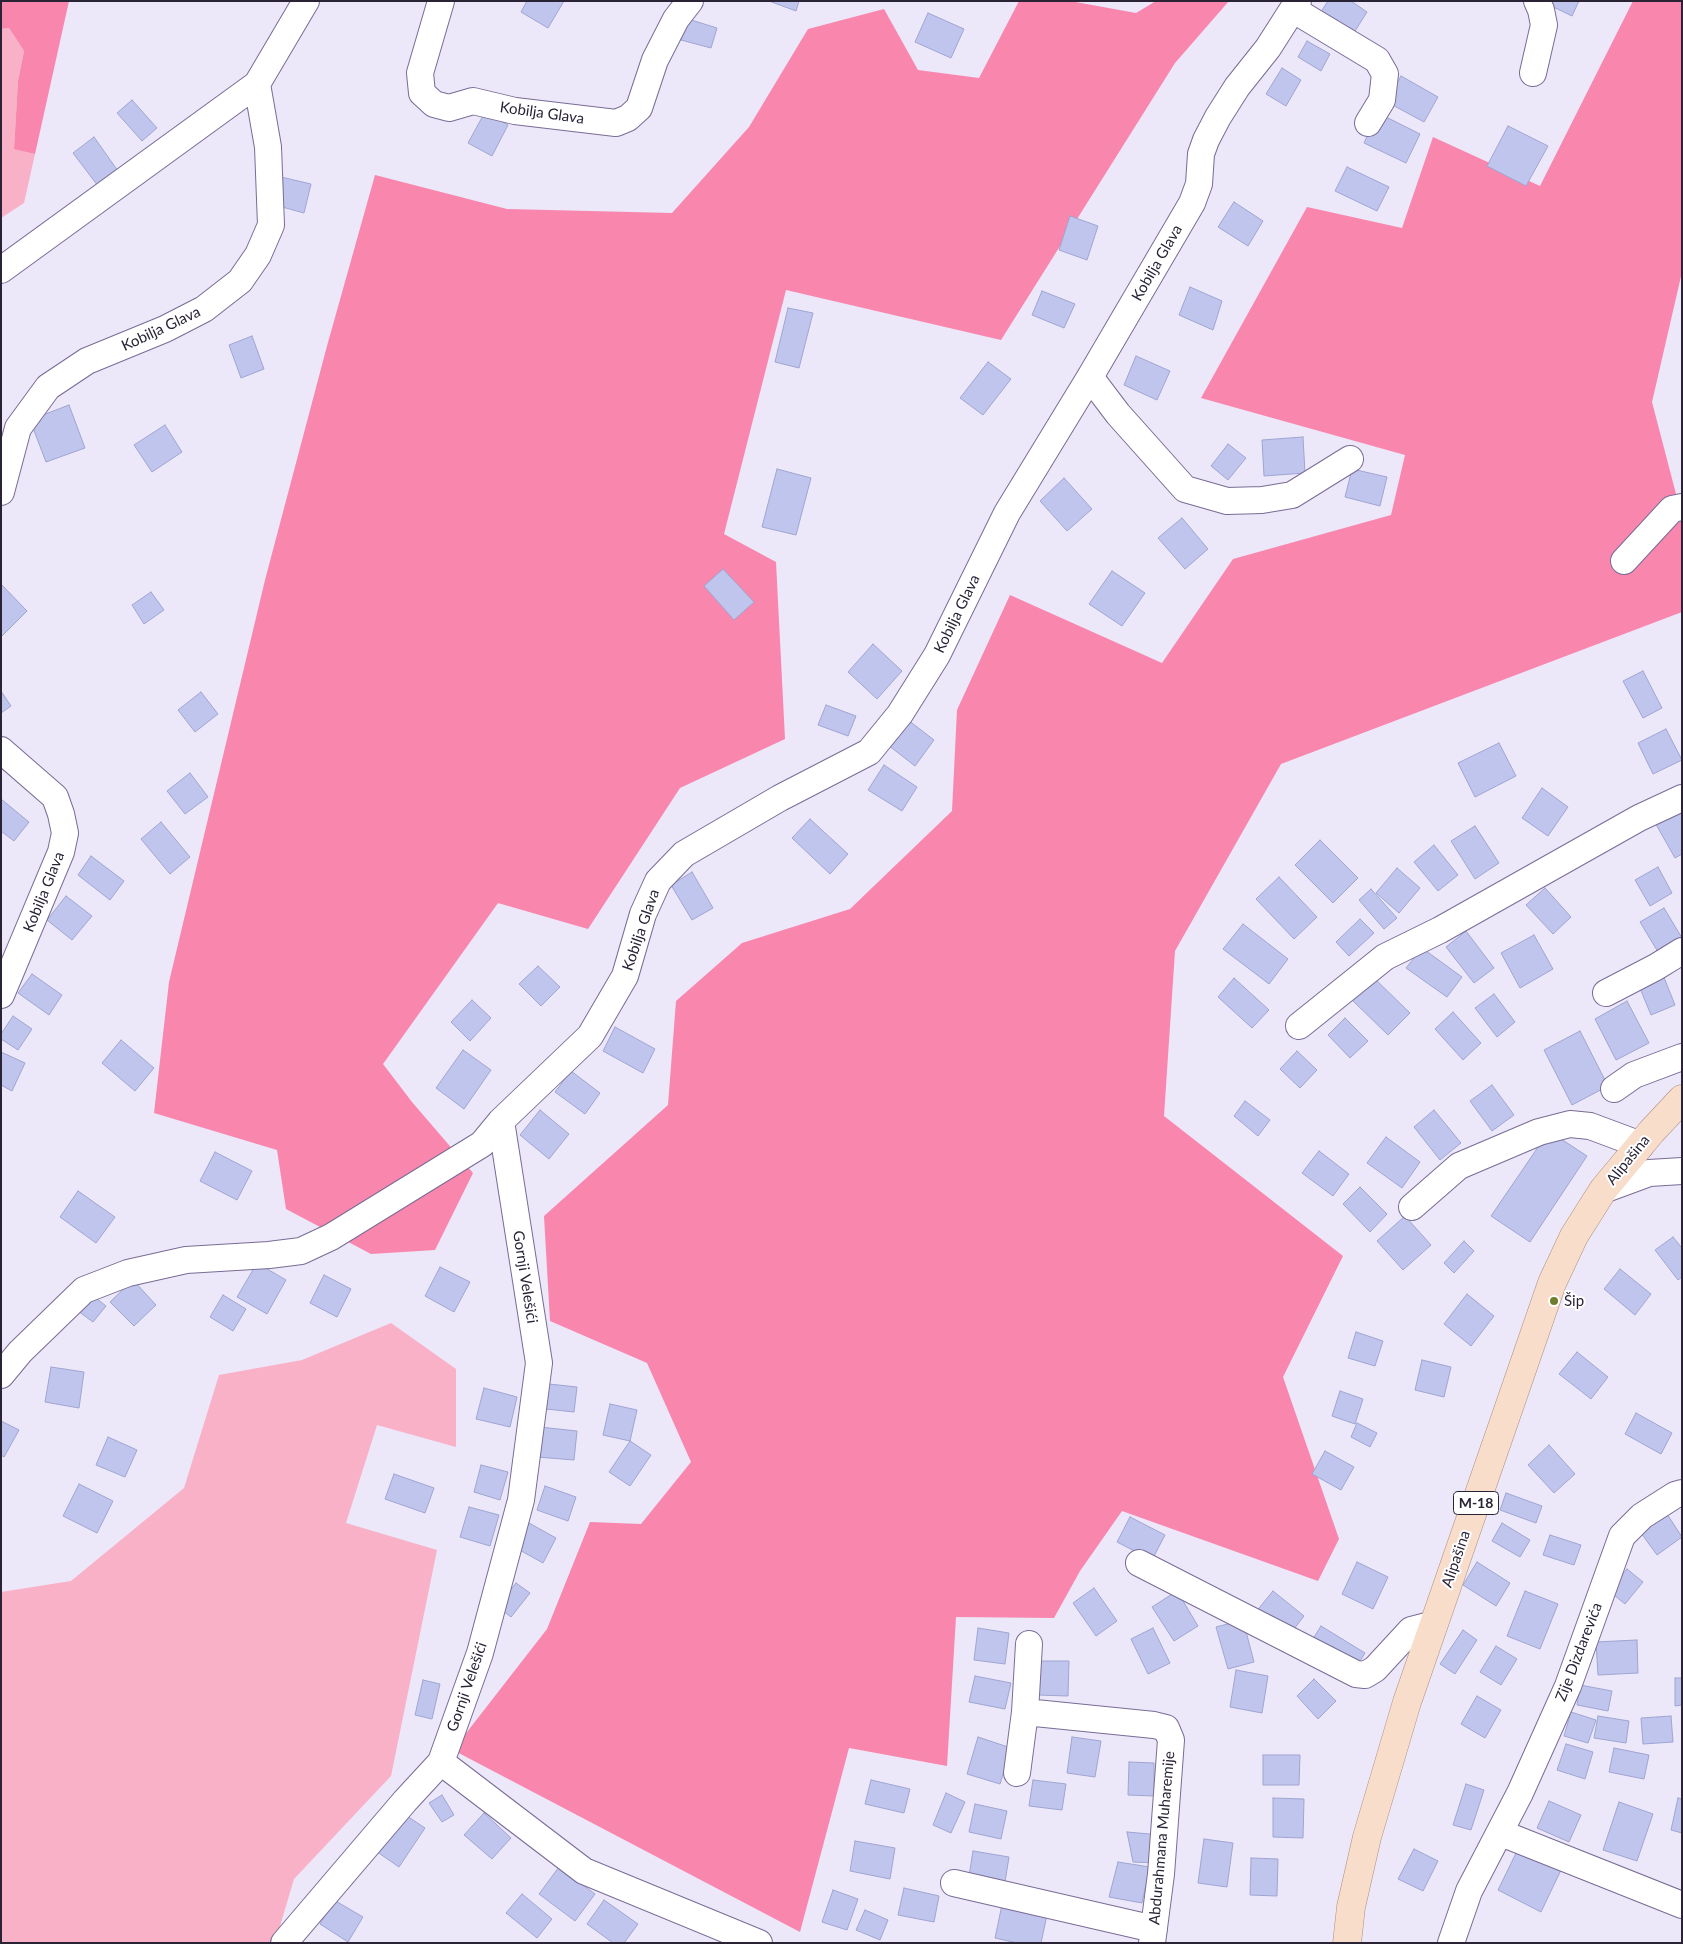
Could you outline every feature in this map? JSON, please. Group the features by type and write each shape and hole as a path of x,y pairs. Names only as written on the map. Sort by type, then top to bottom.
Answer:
{"main road":[{"name":"Alipašina","path":"1346,1943 1351,1907 1367,1837 1406,1702 1552,1283 1574,1236 1603,1190 1646,1138 1682,1099"}],"street":[{"path":"1,270 257,84 306,1"},
{"name":"Kobilja Glava","path":"441,1 420,73 422,93 434,104 449,108 473,101 515,111 616,123 628,118 639,108 655,60 676,19 690,1"},
{"path":"1533,73 1544,25 1537,1"},
{"path":"1296,6 1377,60 1386,74 1382,100 1368,123"},
{"name":"Kobilja Glava","path":"501,1121 590,1036 625,976 643,914 658,881 684,854 780,798 869,752 900,714 937,655 1007,514 1192,203 1198,184 1201,154 1218,117 1236,87 1268,48 1296,6"},
{"name":"Kobilja Glava","path":"1,492 18,428 48,387 88,362 165,329 204,309 240,281 258,255 271,224 268,146 257,84"},
{"path":"1090,377 1118,414 1185,488 1227,501 1262,500 1292,495 1350,459"},
{"path":"1624,561 1672,509 1682,507"},
{"name":"Kobilja Glava","path":"1,750 55,797 65,833 61,852 1,995"},
{"path":"1299,1026 1385,957 1440,930 1639,818 1682,798"},
{"path":"1606,993 1682,951"},
{"path":"1614,1089 1634,1075 1682,1057"},
{"name":"Alipašina","path":"1646,1138 1682,1119"},
{"path":"1,1375 20,1352 84,1290 128,1273 186,1260 301,1251 331,1237 482,1144 501,1121"},
{"name":"Gornji Velešići","path":"284,1943 404,1801 441,1762 480,1653 521,1500 539,1363 501,1121"},
{"path":"1412,1207 1458,1166 1539,1132 1570,1124 1590,1126 1646,1138"},
{"name":"Alipašina","path":"1603,1190 1649,1173 1682,1171"},
{"name":"Zije Dizdarevića","path":"1451,1943 1469,1891 1501,1833 1568,1686 1622,1536 1642,1516 1675,1495 1682,1493"},
{"path":"1139,1563 1356,1674 1365,1675 1375,1669 1411,1630 1434,1624"},
{"path":"1017,1773 1025,1712 1029,1644"},
{"name":"Abdurahmana Muharemije","path":"1025,1712 1154,1725 1166,1728 1171,1740 1161,1874 1153,1936"},
{"path":"441,1762 584,1871 759,1943"},
{"path":"1501,1833 1682,1905"},
{"path":"954,1883 1153,1936"}],"shaded area":[{"path":"1,1 69,1 35,154 14,149 18,81 24,51 9,28 1,29"},
{"path":"1019,1 1070,1 1136,13 1156,1 1229,1 1175,63 1001,340 786,290 724,534 776,562 785,739 680,788 588,929 498,903 383,1064 412,1102 473,1173 435,1250 371,1254 286,1209 277,1150 154,1113 169,982 265,580 327,346 375,175 507,209 672,213 749,127 808,29 884,9 918,70 979,78"},
{"path":"1633,1 1682,1 1682,272 1652,402 1682,517 1682,612 1281,764 1175,951 1164,1116 1343,1256 1283,1377 1339,1539 1318,1581 1122,1511 1080,1571 1054,1618 956,1617 947,1766 849,1748 800,1932 453,1750 547,1629 590,1522 641,1524 691,1462 647,1363 550,1321 544,1216 668,1105 676,1001 742,943 850,909 952,811 957,710 1010,595 1162,663 1233,559 1391,515 1405,455 1201,398 1307,207 1402,228 1433,137 1540,186"},
{"path":"9,28 24,51 18,81 14,148 35,154 24,203 1,218 1,29"},
{"path":"391,1323 456,1369 456,1447 377,1425 346,1523 437,1550 391,1776 294,1879 275,1943 1,1943 1,1592 71,1581 184,1488 219,1375 302,1360"}],"building":[{"path":"527,1 564,1 548,28 521,12"},
{"path":"769,1 799,1 796,11"},
{"path":"1328,1 1351,1 1367,12 1350,39 1317,18"},
{"path":"1546,1 1579,1 1572,16 1545,3"},
{"path":"928,13 964,29 951,58 915,42"},
{"path":"688,19 717,28 711,48 681,40"},
{"path":"1307,41 1330,54 1321,71 1298,57"},
{"path":"1282,68 1301,80 1286,106 1266,94"},
{"path":"1401,76 1438,97 1424,122 1387,102"},
{"path":"132,100 157,128 142,141 117,113"},
{"path":"485,112 508,125 492,156 468,143"},
{"path":"1378,113 1420,134 1406,163 1364,143"},
{"path":"1508,126 1548,146 1526,186 1487,166"},
{"path":"94,137 118,171 98,186 73,153"},
{"path":"1347,167 1389,187 1377,211 1335,191"},
{"path":"281,177 311,184 304,213 275,205"},
{"path":"1234,202 1263,221 1248,246 1218,227"},
{"path":"1070,216 1098,226 1087,260 1059,250"},
{"path":"1190,287 1222,301 1213,330 1179,315"},
{"path":"1042,291 1075,304 1064,328 1032,315"},
{"path":"788,308 813,313 799,368 775,362"},
{"path":"252,336 264,369 241,378 229,345"},
{"path":"1136,356 1170,371 1157,400 1124,385"},
{"path":"988,362 1011,379 983,415 960,398"},
{"path":"69,405 85,448 46,462 30,420"},
{"path":"165,425 182,452 152,472 134,445"},
{"path":"1303,437 1305,473 1264,476 1262,440"},
{"path":"1228,444 1246,458 1228,480 1211,466"},
{"path":"777,469 811,478 796,535 762,527"},
{"path":"1352,469 1387,477 1380,506 1345,497"},
{"path":"1064,478 1092,509 1067,531 1040,501"},
{"path":"1182,518 1208,549 1185,569 1158,538"},
{"path":"723,569 754,602 734,620 704,586"},
{"path":"1112,571 1145,593 1122,626 1089,604"},
{"path":"1,584 27,611 1,637"},
{"path":"151,592 164,610 144,624 132,605"},
{"path":"873,644 902,671 877,699 848,672"},
{"path":"1643,671 1662,708 1643,718 1623,681"},
{"path":"1,691 11,706 1,713"},
{"path":"201,692 218,714 195,732 178,710"},
{"path":"826,705 856,716 848,736 818,725"},
{"path":"908,720 934,740 915,766 888,745"},
{"path":"1666,729 1682,760 1653,774 1638,743"},
{"path":"1499,743 1516,776 1475,797 1458,763"},
{"path":"884,765 917,787 902,811 868,790"},
{"path":"190,773 208,797 185,814 167,791"},
{"path":"1542,788 1568,807 1548,836 1522,818"},
{"path":"1,799 29,822 14,841 1,831"},
{"path":"1677,805 1682,813 1682,854 1675,858 1653,819"},
{"path":"810,819 848,854 830,874 792,838"},
{"path":"161,822 190,857 170,874 141,839"},
{"path":"1475,826 1499,863 1475,879 1451,841"},
{"path":"1320,840 1358,878 1333,903 1295,865"},
{"path":"1434,845 1458,875 1438,891 1414,862"},
{"path":"91,856 124,881 110,900 78,875"},
{"path":"1658,867 1672,893 1650,906 1635,880"},
{"path":"1397,868 1420,888 1399,913 1376,893"},
{"path":"692,872 713,908 692,920 671,885"},
{"path":"1279,877 1317,917 1294,939 1256,899"},
{"path":"1545,888 1571,917 1553,934 1526,905"},
{"path":"1371,889 1397,918 1384,929 1359,900"},
{"path":"66,896 92,916 72,940 47,920"},
{"path":"1664,908 1682,938 1658,952 1640,922"},
{"path":"1360,919 1374,933 1349,956 1336,942"},
{"path":"1243,924 1288,959 1269,984 1223,949"},
{"path":"1466,931 1494,968 1474,983 1446,947"},
{"path":"1534,935 1553,969 1520,988 1501,953"},
{"path":"1422,948 1462,977 1447,997 1406,968"},
{"path":"538,966 560,987 541,1006 519,984"},
{"path":"1661,970 1675,1005 1651,1015 1637,981"},
{"path":"32,974 62,995 49,1015 18,993"},
{"path":"1372,976 1410,1013 1388,1035 1350,998"},
{"path":"1234,978 1269,1010 1252,1028 1218,997"},
{"path":"1494,994 1515,1022 1497,1037 1475,1008"},
{"path":"472,1000 491,1018 470,1041 451,1022"},
{"path":"1627,1001 1649,1043 1616,1060 1595,1019"},
{"path":"1453,1012 1481,1043 1463,1060 1435,1029"},
{"path":"13,1016 32,1029 18,1050 1,1039 1,1034"},
{"path":"1345,1018 1368,1041 1350,1058 1328,1035"},
{"path":"615,1027 655,1049 643,1073 603,1051"},
{"path":"1580,1031 1608,1086 1572,1105 1544,1050"},
{"path":"121,1040 154,1068 135,1091 102,1063"},
{"path":"463,1050 491,1070 464,1109 436,1088"},
{"path":"1297,1051 1317,1070 1300,1088 1280,1069"},
{"path":"1,1052 25,1063 12,1091 1,1085"},
{"path":"571,1071 600,1093 585,1114 555,1092"},
{"path":"1492,1085 1514,1115 1492,1131 1470,1101"},
{"path":"1245,1101 1270,1120 1258,1136 1234,1116"},
{"path":"540,1110 569,1134 549,1159 520,1135"},
{"path":"1434,1110 1461,1143 1440,1160 1414,1127"},
{"path":"1549,1131 1587,1156 1530,1242 1491,1216"},
{"path":"1386,1137 1420,1162 1402,1188 1367,1163"},
{"path":"1319,1151 1349,1174 1333,1196 1302,1173"},
{"path":"215,1152 252,1171 237,1200 200,1181"},
{"path":"1360,1187 1387,1214 1370,1232 1343,1204"},
{"path":"78,1191 115,1217 96,1243 60,1217"},
{"path":"1405,1216 1431,1245 1403,1270 1377,1241"},
{"path":"1673,1237 1682,1248 1682,1277 1678,1280 1655,1250"},
{"path":"1464,1241 1474,1251 1454,1273 1444,1263"},
{"path":"257,1263 286,1280 267,1314 237,1297"},
{"path":"440,1267 470,1282 454,1312 425,1296"},
{"path":"1620,1269 1651,1294 1635,1315 1604,1289"},
{"path":"324,1275 351,1289 337,1317 310,1303"},
{"path":"133,1280 156,1305 134,1326 110,1302"},
{"path":"91,1294 106,1306 93,1322 78,1311"},
{"path":"1467,1294 1494,1316 1471,1346 1444,1324"},
{"path":"223,1295 246,1309 233,1331 210,1317"},
{"path":"1356,1332 1383,1341 1375,1366 1348,1358"},
{"path":"1577,1352 1608,1377 1591,1399 1559,1374"},
{"path":"1422,1360 1451,1367 1444,1397 1415,1390"},
{"path":"51,1367 84,1372 79,1408 45,1402"},
{"path":"549,1384 577,1387 574,1412 546,1409"},
{"path":"484,1388 517,1397 510,1427 476,1419"},
{"path":"1340,1391 1363,1399 1355,1424 1332,1416"},
{"path":"610,1404 637,1410 630,1441 603,1435"},
{"path":"1636,1413 1672,1433 1661,1454 1625,1434"},
{"path":"1,1421 19,1430 4,1457 1,1455"},
{"path":"1357,1423 1377,1433 1370,1447 1351,1437"},
{"path":"540,1427 577,1431 574,1460 537,1457"},
{"path":"108,1437 137,1450 125,1477 96,1465"},
{"path":"630,1441 651,1455 630,1486 609,1472"},
{"path":"1549,1445 1575,1474 1554,1493 1528,1465"},
{"path":"1325,1451 1354,1467 1341,1490 1312,1474"},
{"path":"481,1465 508,1472 500,1500 474,1492"},
{"path":"394,1474 434,1488 425,1513 385,1499"},
{"path":"79,1484 113,1501 97,1533 63,1516"},
{"path":"545,1486 576,1497 568,1521 537,1510"},
{"path":"1506,1493 1542,1506 1536,1523 1500,1510"},
{"path":"469,1507 499,1515 490,1546 460,1537"},
{"path":"1667,1514 1682,1537 1657,1555 1641,1533"},
{"path":"1130,1517 1165,1535 1152,1560 1117,1542"},
{"path":"529,1523 556,1538 543,1563 516,1548"},
{"path":"1502,1523 1530,1540 1520,1557 1492,1541"},
{"path":"1550,1535 1581,1545 1574,1565 1543,1555"},
{"path":"1357,1562 1388,1577 1373,1609 1342,1594"},
{"path":"1477,1562 1510,1583 1496,1606 1463,1585"},
{"path":"1627,1569 1643,1582 1625,1604 1609,1591"},
{"path":"516,1583 530,1593 511,1617 498,1607"},
{"path":"1094,1588 1117,1621 1096,1636 1073,1603"},
{"path":"1177,1591 1198,1626 1174,1641 1152,1607"},
{"path":"1273,1591 1304,1616 1287,1638 1255,1613"},
{"path":"1525,1591 1558,1604 1540,1649 1507,1636"},
{"path":"1243,1620 1254,1662 1228,1669 1216,1627"},
{"path":"1321,1626 1365,1653 1355,1669 1311,1642"},
{"path":"978,1628 1009,1633 1005,1664 974,1660"},
{"path":"1153,1628 1170,1663 1148,1674 1131,1639"},
{"path":"1463,1630 1477,1640 1455,1674 1440,1664"},
{"path":"1637,1640 1638,1673 1598,1675 1596,1642"},
{"path":"1496,1646 1517,1659 1501,1685 1480,1672"},
{"path":"1038,1661 1069,1661 1068,1696 1038,1695"},
{"path":"1236,1670 1268,1676 1262,1713 1230,1707"},
{"path":"975,1676 1011,1683 1005,1709 969,1702"},
{"path":"1675,1678 1682,1678 1682,1705 1675,1706"},
{"path":"1314,1679 1336,1701 1318,1719 1297,1696"},
{"path":"423,1680 440,1684 432,1719 415,1715"},
{"path":"1580,1685 1612,1691 1608,1711 1577,1705"},
{"path":"1477,1696 1501,1710 1485,1738 1461,1724"},
{"path":"1571,1712 1596,1720 1588,1743 1564,1736"},
{"path":"1598,1716 1629,1721 1626,1743 1594,1738"},
{"path":"1671,1716 1673,1742 1643,1744 1641,1718"},
{"path":"978,1737 1011,1748 1000,1784 967,1774"},
{"path":"1072,1737 1101,1741 1095,1777 1067,1773"},
{"path":"1566,1744 1593,1752 1585,1779 1557,1770"},
{"path":"1614,1748 1649,1755 1644,1779 1609,1772"},
{"path":"1263,1755 1300,1755 1299,1785 1263,1785"},
{"path":"1129,1762 1154,1763 1154,1796 1128,1795"},
{"path":"871,1780 910,1789 904,1813 865,1804"},
{"path":"1033,1780 1066,1784 1062,1810 1029,1806"},
{"path":"1466,1784 1484,1790 1471,1830 1453,1825"},
{"path":"946,1793 965,1802 951,1833 933,1825"},
{"path":"442,1795 454,1815 442,1822 429,1803"},
{"path":"1273,1798 1304,1799 1303,1838 1273,1837"},
{"path":"1678,1798 1682,1799 1682,1833 1671,1830"},
{"path":"1549,1801 1581,1815 1569,1842 1537,1828"},
{"path":"1619,1802 1653,1814 1637,1861 1603,1850"},
{"path":"975,1804 1007,1811 1001,1839 969,1832"},
{"path":"398,1810 425,1828 399,1867 373,1849"},
{"path":"484,1813 511,1838 492,1859 464,1835"},
{"path":"1127,1832 1161,1835 1157,1863 1133,1862"},
{"path":"1204,1839 1233,1843 1227,1887 1198,1883"},
{"path":"855,1841 895,1848 890,1879 850,1871"},
{"path":"1414,1849 1438,1861 1423,1891 1398,1879"},
{"path":"1518,1849 1561,1870 1541,1912 1498,1890"},
{"path":"973,1851 1009,1857 1005,1882 969,1876"},
{"path":"1251,1858 1278,1859 1277,1896 1250,1895"},
{"path":"1118,1862 1150,1867 1142,1903 1109,1897"},
{"path":"559,1867 595,1894 575,1921 539,1894"},
{"path":"904,1888 939,1896 934,1922 898,1915"},
{"path":"833,1890 858,1899 847,1930 822,1922"},
{"path":"522,1894 552,1919 537,1938 506,1913"},
{"path":"334,1900 363,1917 348,1942 320,1924"},
{"path":"604,1900 638,1924 624,1943 613,1943 587,1924"},
{"path":"1003,1900 1048,1910 1041,1943 1017,1943 995,1938"},
{"path":"865,1910 888,1920 880,1940 856,1930"}],"place":[{"name":"Šip","path":"1554,1301"}]}
